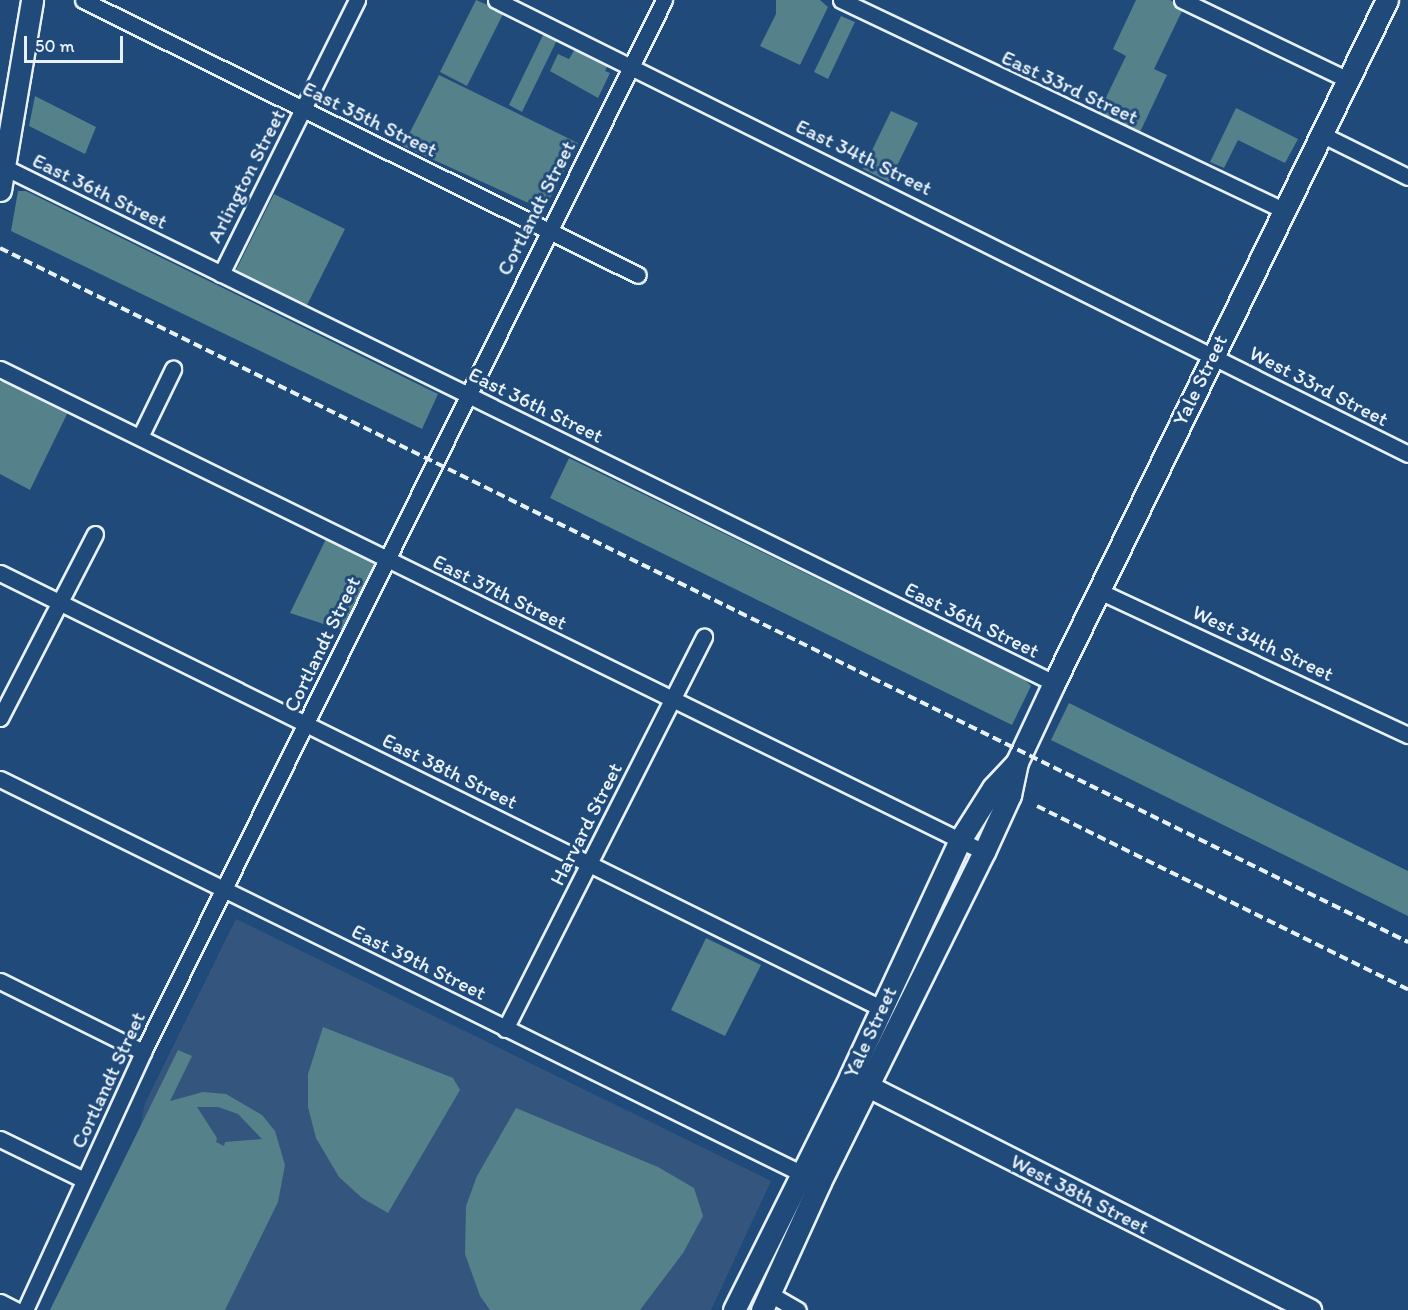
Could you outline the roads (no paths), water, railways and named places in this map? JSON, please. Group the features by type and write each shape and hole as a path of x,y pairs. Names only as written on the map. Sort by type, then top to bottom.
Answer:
{"main road":[{"path":"0,190 2,166 32,0"},
{"name":"Yale Street","path":"734,1310 811,1178 869,1087 984,852 1010,795 1017,762 1054,683 1211,355 1387,0"},
{"name":"Yale Street","path":"766,1302 850,1077 927,909 960,840 993,788 1017,762"},
{"path":"927,909 951,922"},
{"name":"West 38th Street","path":"850,1077 1310,1310"}],"street":[{"name":"East 35th Street","path":"83,0 638,275"},
{"path":"112,15 120,0"},
{"name":"Arlington Street","path":"221,274 357,0"},
{"name":"East 34th Street","path":"496,0 1211,355"},
{"name":"Cortlandt Street","path":"25,1310 143,1052 226,891 547,230 664,0"},
{"name":"East 33rd Street","path":"841,0 1283,210"},
{"path":"1182,0 1348,80"},
{"path":"1321,134 1408,177"},
{"name":"East 36th Street","path":"2,166 1054,683"},
{"name":"West 33rd Street","path":"1211,355 1408,454"},
{"name":"East 37th Street","path":"0,369 386,561 673,698 984,852"},
{"path":"140,438 172,369"},
{"path":"0,718 94,534"},
{"name":"East 38th Street","path":"0,573 881,1008"},
{"name":"West 34th Street","path":"1099,591 1408,735"},
{"name":"Harvard Street","path":"506,1029 704,637"},
{"name":"East 39th Street","path":"0,779 811,1178"},
{"path":"0,981 143,1052"},
{"path":"0,1138 84,1180"},
{"path":"0,1302 16,1310"},
{"path":"766,1302 798,1310"}],"railway":[{"path":"0,248 1408,942"},
{"path":"1037,806 1408,989"}]}
